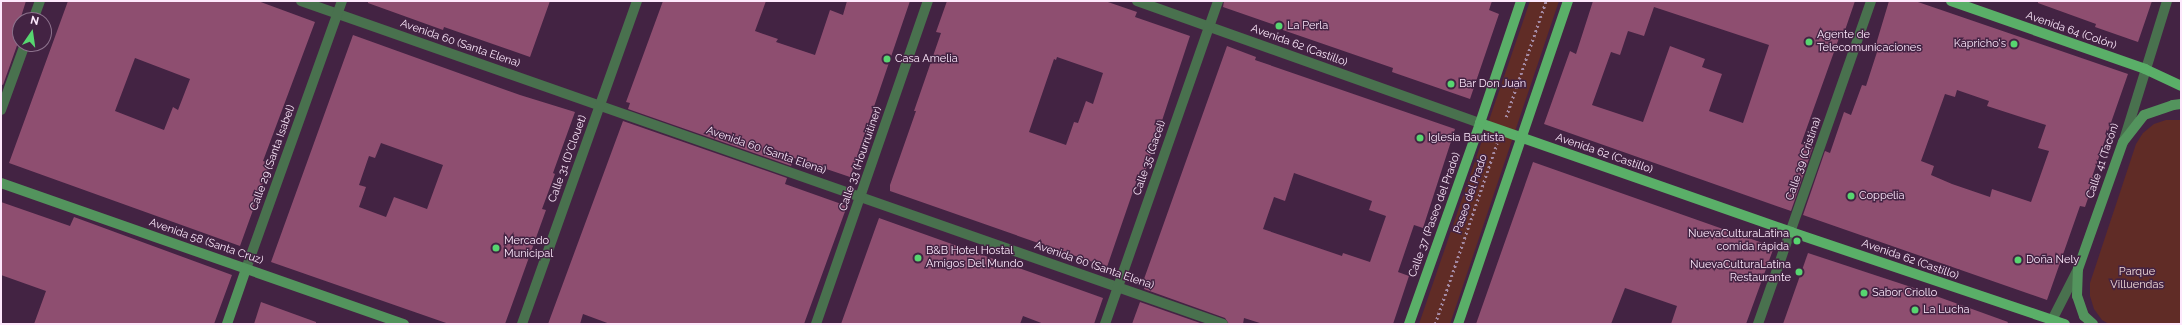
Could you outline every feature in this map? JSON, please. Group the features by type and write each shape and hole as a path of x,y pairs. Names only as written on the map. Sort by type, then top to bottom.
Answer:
{"main road":[{"name":"Calle 37 (Paseo del Prado)","path":"1409,324 1480,123 1521,1"},
{"path":"1458,324 1520,137 1568,1"},
{"name":"Avenida 64 (Colón)","path":"1951,1 2145,70 2181,86"},
{"path":"2123,142 2144,116 2173,105 2181,104"},
{"name":"Avenida 62 (Castillo)","path":"1480,123 2051,322 2066,324"},
{"name":"Calle 41 (Tacón)","path":"2078,269 2123,142"},
{"name":"Avenida 58 (Santa Cruz)","path":"1,183 404,324"},
{"name":"Calle 29 (Santa Isabel)","path":"227,324 246,269"},
{"path":"2078,269 2077,296 2084,316 2093,324"}],"street":[{"path":"36,12 40,1"},
{"name":"Avenida 60 (Santa Elena)","path":"301,1 1223,324"},
{"name":"Calle 29 (Santa Isabel)","path":"246,269 342,1"},
{"name":"Calle 31 (D'Clouet)","path":"522,324 637,1"},
{"name":"Calle 33 (Hourruitiner)","path":"816,324 928,1"},
{"name":"Avenida 62 (Castillo)","path":"1136,1 1480,123"},
{"name":"Calle 35 (Gacel)","path":"1105,324 1218,1"},
{"name":"Calle 39 (Cristina)","path":"1758,324 1871,1"},
{"name":"Calle 41 (Tacón)","path":"2123,142 2167,1"},
{"path":"1,110 22,52"},
{"name":"Calle 41 (Tacón)","path":"2051,322 2078,269"}],"path":[{"name":"Paseo del Prado","path":"1435,324 1546,1"}],"green space":[{"path":"1530,1 1559,1 1450,324 1419,324"},
{"name":"Parque Villuendas","path":"2166,120 2181,120 2181,324 2109,324 2102,320 2094,309 2090,296 2090,283 2136,144 2143,133 2154,124"}],"building":[{"path":"1,1 26,1 23,12 12,12 12,52 15,52 3,85 1,84"},
{"path":"68,1 258,1 315,22 263,161 270,163 240,246 9,163 49,52 52,52 52,45","holes":["135,58 190,79 178,110 173,107 164,130 115,111"]},
{"path":"368,1 550,1 530,57 444,27 443,30 368,3"},
{"path":"663,1 766,1 755,31 778,39 776,42 815,55 830,10 843,15 847,1 910,1 850,177 794,158 791,166 628,109 630,103 626,102"},
{"path":"947,1 1105,1 1137,12 1135,17 1190,36 1145,172 1140,171 1107,267 890,191 890,185 941,33 936,32","holes":["1057,57 1103,73 1093,104 1086,101 1078,123 1074,122 1066,145 1029,132 1054,59 1056,60"]},
{"path":"1224,1 1492,1 1489,10 1499,14 1470,99 1392,72 1393,68 1277,28 1278,26 1223,7"},
{"path":"1593,1 1855,1 1842,39 1839,38 1801,144 1813,147 1791,211 1544,124 1570,51 1576,54","holes":["1654,7 1769,45 1743,123 1709,111 1722,74 1702,67 1705,59 1670,46 1643,122 1592,105 1611,52 1620,55 1628,31 1644,36"]},
{"path":"1889,1 1915,1 2128,74 2092,177 2095,178 2085,207 2080,206 2047,300 1803,215 1825,151 1830,153 1844,112 1851,115 1862,85 1866,86 1877,52 1874,51","holes":["1957,90 1989,101 1987,106 2046,125 2038,148 2049,151 2031,202 1992,189 1990,197 1952,184 1931,175 1934,166 1921,161 1945,94 1955,97"]},
{"path":"2038,1 2152,1 2138,42 2095,27 2096,24 2038,3"},
{"path":"353,35 520,95 575,112 542,209 546,210 505,324 449,324 271,262","holes":["381,143 443,165 427,209 394,197 386,217 359,207 366,187 359,185 369,156 375,158"]},
{"path":"1227,46 1256,57 1255,60 1455,129 1423,228 1414,225 1398,272 1409,276 1393,324 1263,324 1244,318 1243,324 1229,324 1225,318 1144,289 1147,281 1144,279","holes":["1294,173 1372,201 1369,210 1386,216 1370,262 1343,253 1342,256 1263,229 1274,197 1285,201"]},
{"path":"623,121 787,178 785,184 847,206 804,324 610,324 583,314 580,324 548,324"},
{"path":"1533,162 1774,247 1746,324 1671,324 1677,306 1625,288 1611,324 1476,324"},
{"path":"1,202 70,226 74,217 232,275 214,324 34,324 46,291 1,275"},
{"path":"879,218 1103,298 1094,324 1044,324 1023,316 1020,324 841,324"},
{"path":"1808,253 1911,287 2008,322 2007,324 1783,324"},
{"path":"261,302 316,322 316,324 254,324"},
{"path":"1140,302 1203,324 1132,324"}],"place":[{"name":"La Perla","path":"1279,26"},
{"name":"Agente de Telecomunicaciones","path":"1809,42"},
{"name":"Kapricho's","path":"2014,44"},
{"name":"Casa Amelia","path":"887,59"},
{"name":"Bar Don Juan","path":"1451,84"},
{"name":"Iglesia Bautista","path":"1420,138"},
{"name":"Coppelia","path":"1851,196"},
{"name":"NuevaCulturaLatina comida rápida","path":"1797,241"},
{"name":"Mercado Municipal","path":"496,248"},
{"name":"B&B Hotel Hostal Amigos Del Mundo","path":"918,258"},
{"name":"Doña Nely","path":"2018,260"},
{"name":"NuevaCulturaLatina Restaurante","path":"1799,272"},
{"name":"Sabor Criollo","path":"1864,293"},
{"name":"La Lucha","path":"1915,310"}]}
